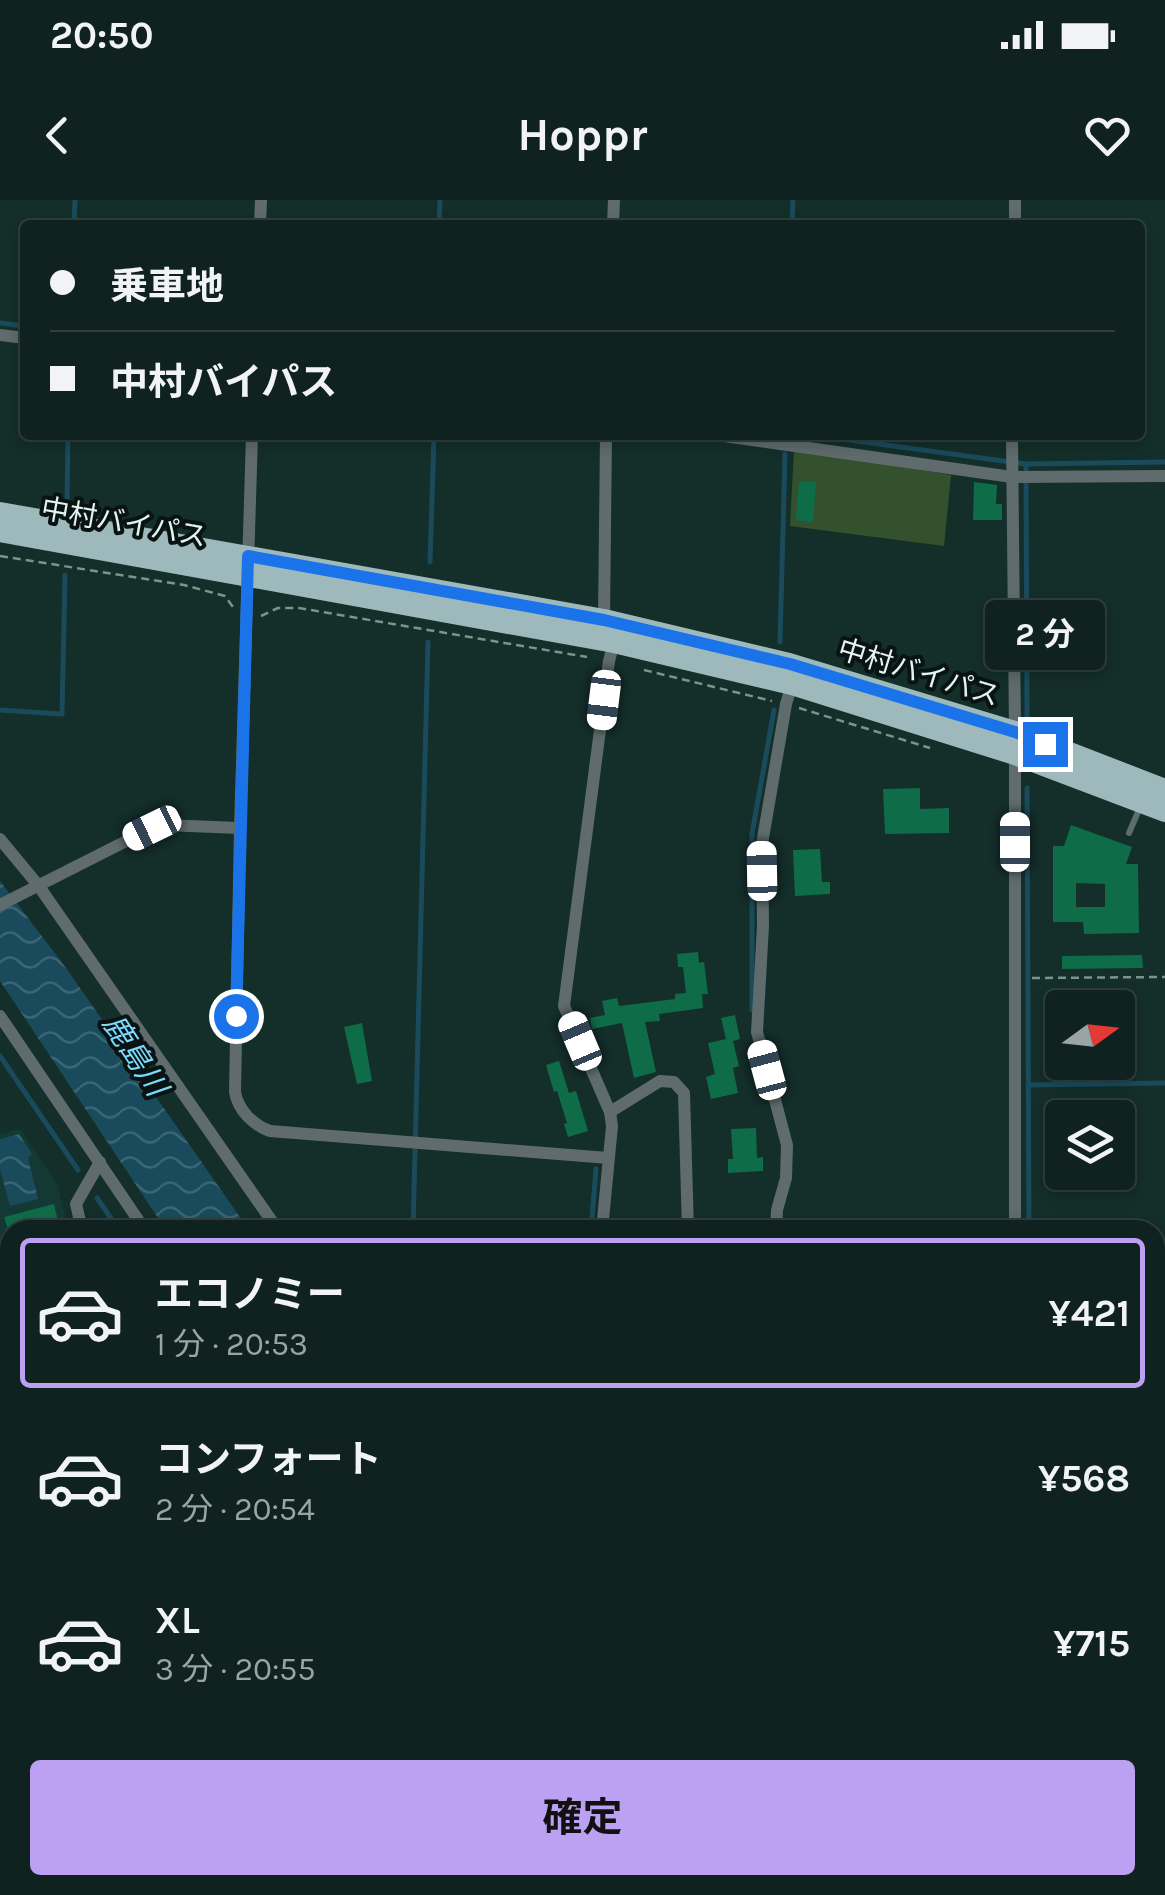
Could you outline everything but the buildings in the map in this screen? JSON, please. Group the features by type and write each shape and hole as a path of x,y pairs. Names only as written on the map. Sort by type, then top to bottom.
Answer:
{"highway":[{"name":"中村バイパス","path":"0,513 248,566 789,694 1015,743 1165,811"},
{"name":"中村バイパス","path":"0,530 604,620 790,664 1015,743 1165,790"}],"street":[{"path":"252,440 240,828 237,1102 259,1127 270,1132 608,1158"},
{"path":"604,620 606,440"},
{"path":"752,440 1012,477 1165,476"},
{"path":"1012,440 1015,1220"},
{"path":"603,1220 610,1112 564,1006 611,652"},
{"path":"776,1220 786,1178 787,1146 757,1032 763,926 762,844 789,694"},
{"path":"0,905 152,828 240,828"},
{"path":"0,840 38,885 271,1220"},
{"path":"0,1016 138,1220"},
{"path":"610,1112 660,1081 674,1082 684,1092 688,1220"},
{"path":"80,1220 76,1204 100,1162"}],"lane":[{"path":"1130,833 1142,801"}],"path":[{"path":"0,556 184,585 224,596 245,623 278,608 299,608 611,652"},
{"path":"644,670 789,694 945,753"},
{"path":"1038,978 1165,977"}],"shaded area":[{"path":"20,1129 57,1184 66,1220 0,1220 0,1134"}],"green space":[{"path":"794,450 951,475 944,546 790,526"}],"water":[{"path":"0,881 66,968 242,1220 159,1220 0,981"},
{"path":"19,1134 32,1154 28,1158 38,1199 10,1206 0,1169 0,1139"}],"waterway":[{"path":"74,220 75,200"},
{"path":"439,220 440,200"},
{"path":"792,220 793,200"},
{"path":"0,323 20,325"},
{"path":"67,505 68,440"},
{"path":"430,562 434,440"},
{"path":"850,440 1026,464 1165,462"},
{"path":"780,642 785,454"},
{"path":"1026,464 1027,718"},
{"path":"0,710 62,714 65,575"},
{"path":"413,1220 428,642"},
{"path":"752,1010 752,834 774,710"},
{"path":"1027,788 1029,1220"},
{"path":"0,1056 78,1170"},
{"path":"1028,1085 1165,1083"},
{"path":"592,1220 596,1169"},
{"path":"97,1198 112,1220"}],"route":[{"path":"236,1016 248,556 641,628 790,664 1045,744"}],"water label":[{"name":"鹿島川","path":"135,1055"}]}
